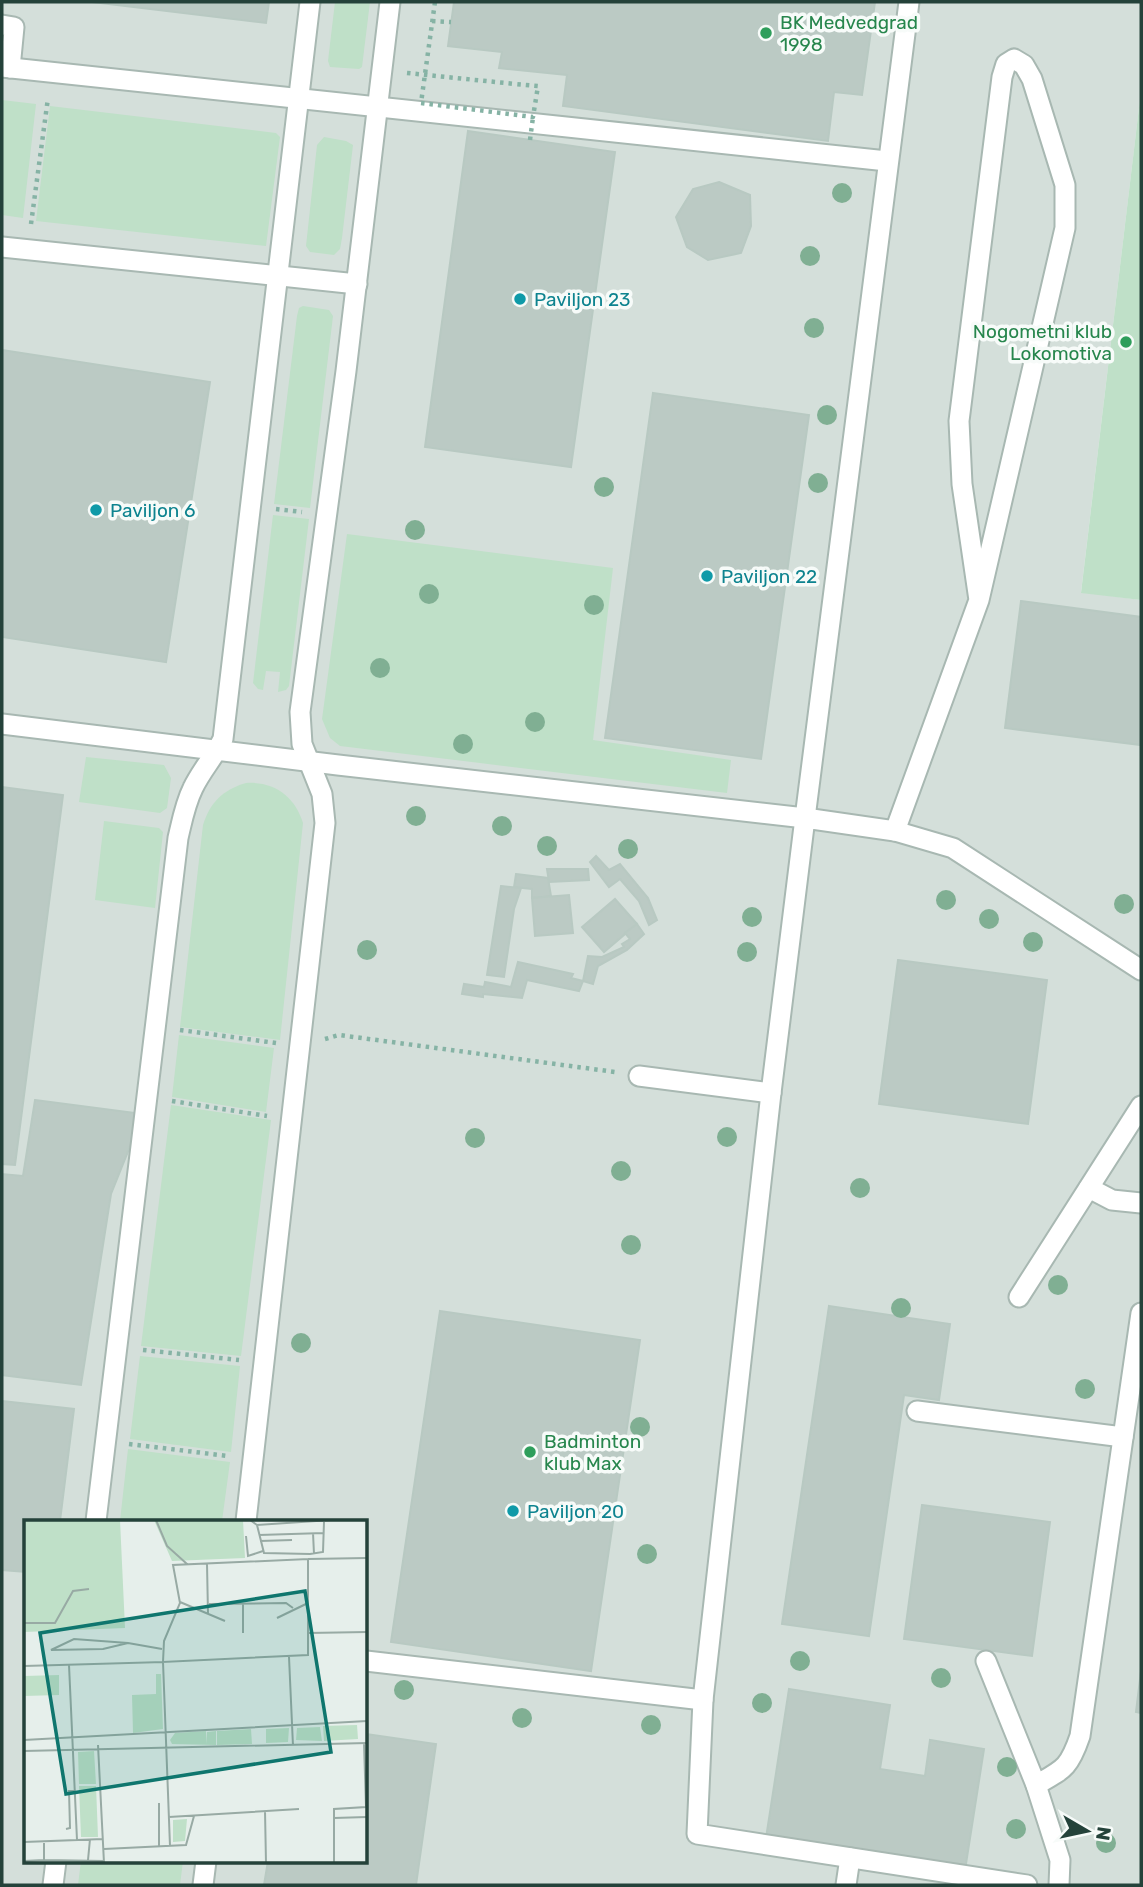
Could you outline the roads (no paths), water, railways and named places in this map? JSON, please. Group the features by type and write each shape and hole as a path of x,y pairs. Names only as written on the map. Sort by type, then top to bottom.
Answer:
{"lane":[{"path":"96,1520 180,828 193,787 223,739 310,2"},
{"path":"246,1520 325,823 322,794 302,744 300,712 357,284 390,2"},
{"path":"909,2 771,1093 703,1700 697,1834 1027,1885"},
{"path":"2,25 14,27 6,68 887,161"},
{"path":"895,831 979,600 1065,228 1065,185 1032,79 1024,65 1014,59 1006,64 1002,77 959,421 962,484 979,600"},
{"path":"2,247 357,284"},
{"path":"2,724 805,818 895,831 953,848 1141,970"},
{"path":"639,1076 771,1093"},
{"path":"1019,1297 1141,1106"},
{"path":"1089,1188 1112,1200 1141,1203"},
{"path":"1035,1785 1065,1769 1080,1736 1141,1313"},
{"path":"917,1411 1123,1437"},
{"path":"368,1661 703,1700"},
{"path":"986,1661 1035,1785 1060,1860 1059,1885"},
{"path":"846,1885 850,1858"},
{"path":"53,1885 56,1862"},
{"path":"203,1885 206,1862"}],"place":[{"name":"BK Medvedgrad 1998","path":"766,33"},
{"name":"Paviljon 23","path":"520,299"},
{"name":"Nogometni klub Lokomotiva","path":"1126,342"},
{"name":"Paviljon 6","path":"96,510"},
{"name":"Paviljon 22","path":"707,576"},
{"name":"Badminton klub Max","path":"530,1452"},
{"name":"Paviljon 20","path":"513,1511"}]}
